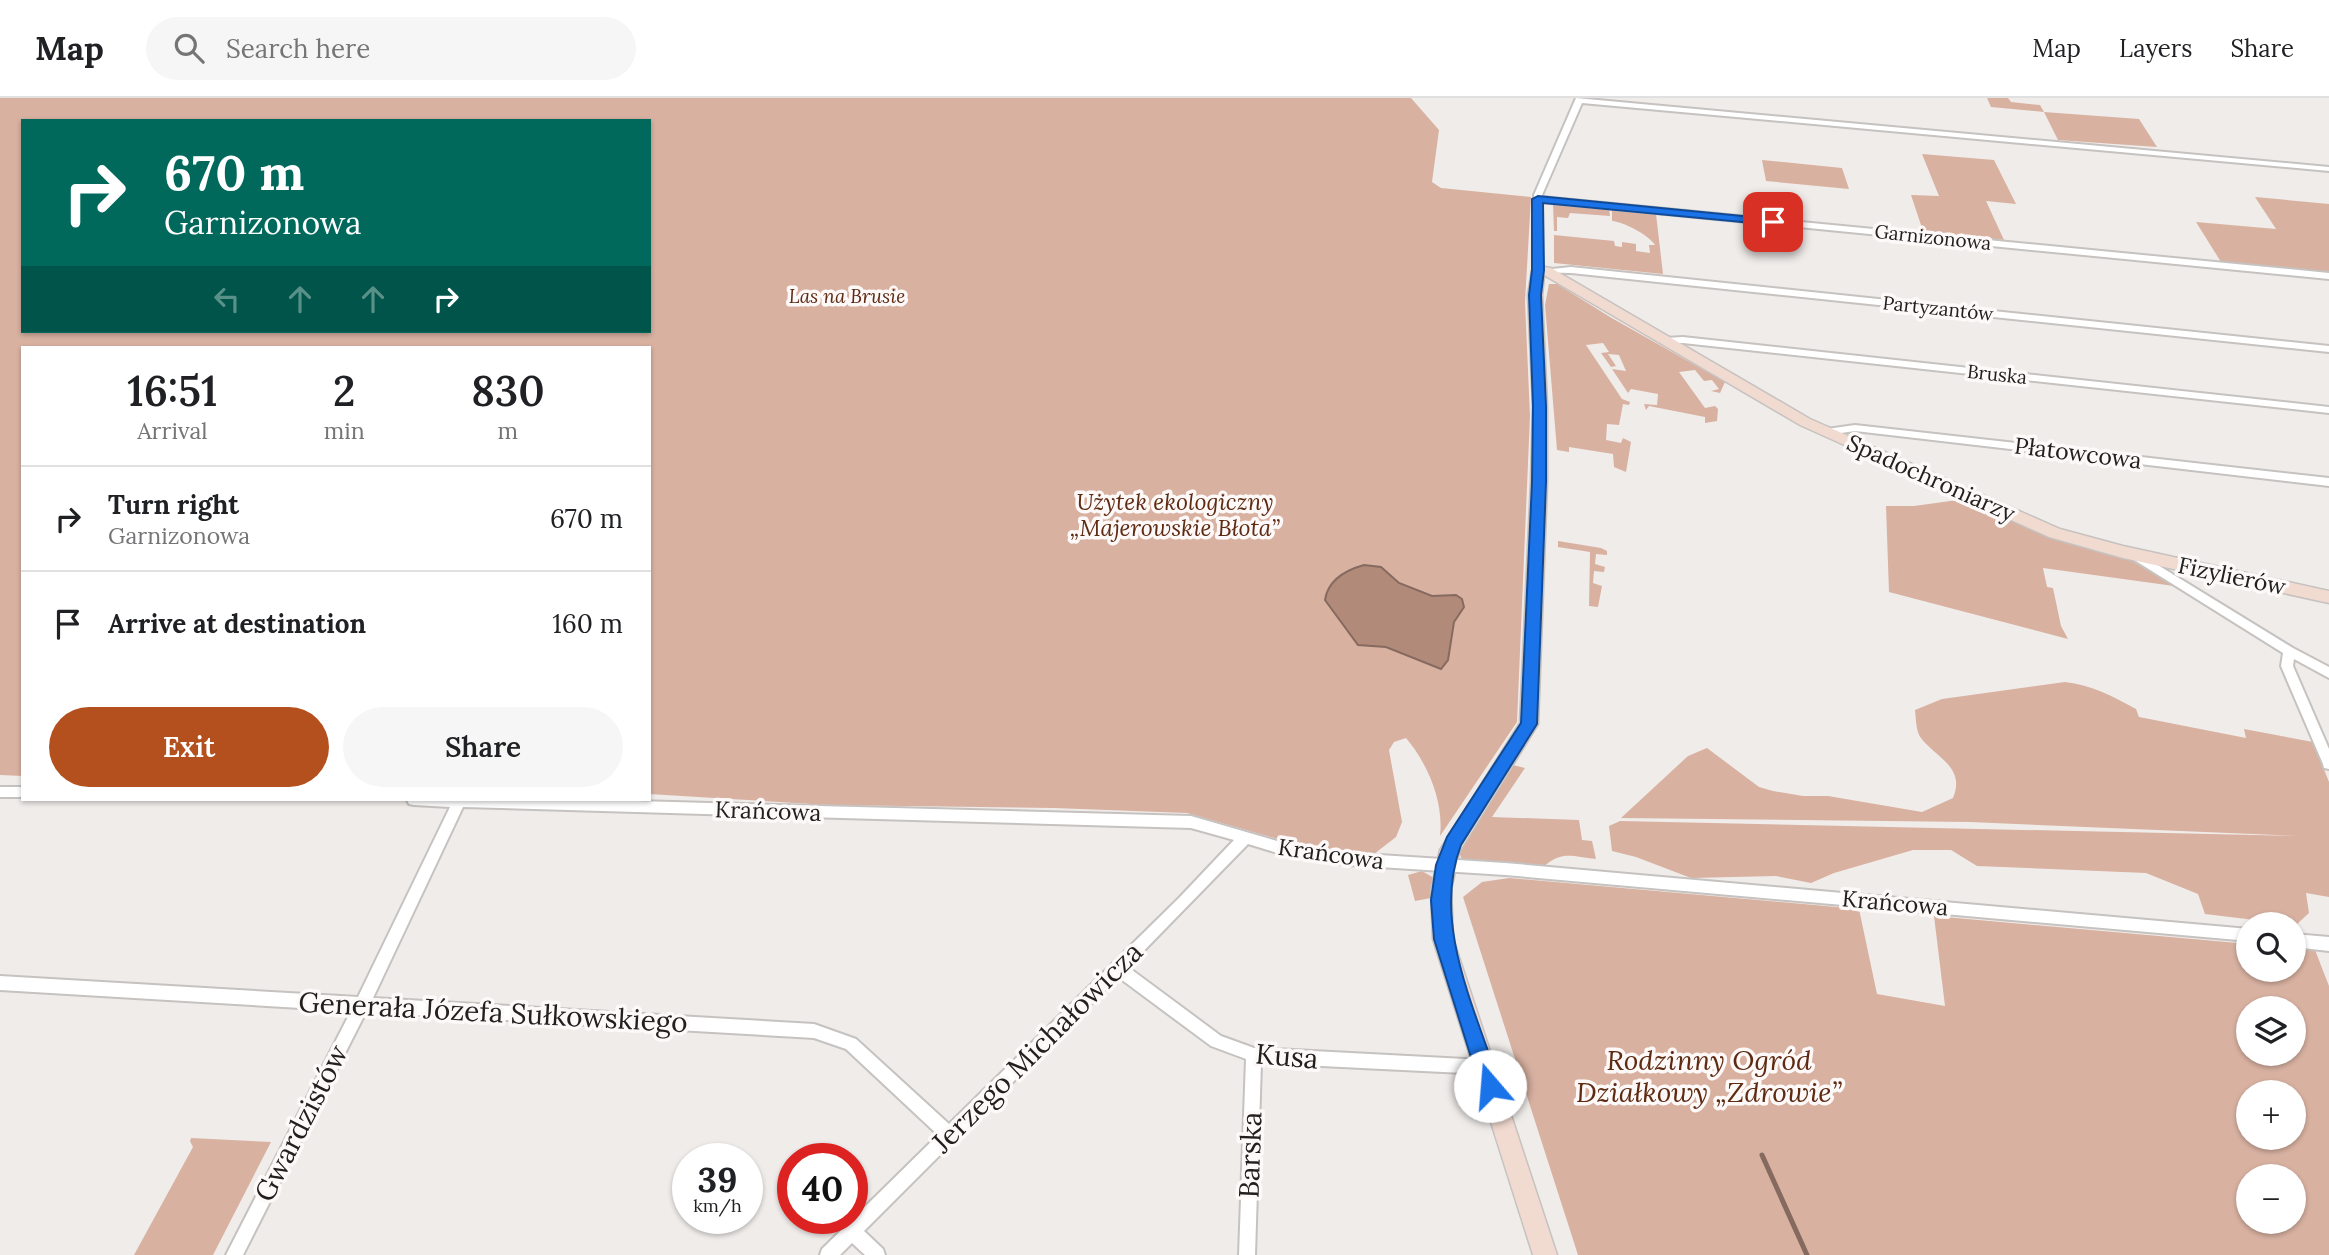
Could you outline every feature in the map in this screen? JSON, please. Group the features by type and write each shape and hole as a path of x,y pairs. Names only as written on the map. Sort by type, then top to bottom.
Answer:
{"street":[{"path":"1545,1255 1443,939 1440,900 1445,865 1457,835 1529,724 1539,482 1540,406 1535,295 1542,271 1538,199 1579,99 2329,169"},
{"name":"Garnizonowa","path":"1538,199 2329,276"},
{"name":"Partyzantów","path":"1542,271 1571,270 2329,349"},
{"name":"Spadochroniarzy","path":"1542,271 1826,432 2055,533 2135,555 2329,673"},
{"name":"Bruska","path":"1665,341 1683,340 2329,410"},
{"name":"Płatowcowa","path":"1826,432 1855,428 2329,482"},
{"name":"Fizylierów","path":"2135,555 2329,597"},
{"path":"2289,651 2287,666 2329,764"},
{"path":"0,792 21,792"},
{"name":"Krańcowa","path":"460,801 1191,822 1296,852 1332,857 2236,934"},
{"name":"Gwardzistów","path":"234,1255 362,1004 460,801"},
{"name":"Jerzego Michałowicza","path":"868,1215 1245,838"},
{"path":"2306,941 2329,944"},
{"name":"Kusa","path":"1116,968 1216,1041 1254,1055 1484,1067"},
{"name":"Generała Józefa Sułkowskiego","path":"0,982 814,1031 851,1044 949,1135"},
{"name":"Barska","path":"1247,1255 1254,1055"},
{"name":"Jerzego Michałowicza","path":"828,1255 849,1234"},
{"path":"855,1234 877,1255"}],"green space":[{"name":"Las na Brusie","path":"0,98 1411,98 1439,130 1432,182 1441,188 1531,197 1525,302 1530,416 1517,722 1440,836 1441,823 1433,784 1406,738 1394,742 1389,750 1402,822 1396,837 1374,854 1309,848 1187,813 827,805 651,794 651,346 21,346 21,776 0,775"},
{"path":"1987,98 2008,98 2011,102 2040,105 2044,112 1991,107"},
{"path":"2044,112 2139,119 2157,147 2058,140"},
{"path":"1922,154 1994,160 2016,204 1986,201 2004,240 1923,231 1911,195 1939,196"},
{"path":"1762,160 1842,168 1849,189 1766,181"},
{"path":"2255,197 2329,204 2329,273 2221,262 2196,222 2276,229"},
{"path":"1553,204 1609,209 1610,216 1570,213 1568,218 1557,217 1557,231 1554,231"},
{"path":"1612,210 1656,214 1663,274 1554,263 1554,235 1614,241 1615,246 1622,247 1622,242 1636,244 1636,251 1650,253 1649,245 1655,245 1652,241 1636,230 1612,221"},
{"path":"1549,284 1557,284 1725,382 1720,393 1711,391 1719,389 1712,380 1704,381 1695,370 1679,372 1705,408 1715,406 1718,409 1717,421 1705,423 1705,417 1649,406 1646,410 1644,404 1657,405 1658,394 1631,389 1628,393 1612,369 1626,371 1619,355 1608,354 1616,366 1611,367 1601,353 1609,352 1603,343 1586,345 1622,399 1630,402 1629,405 1623,404 1619,425 1607,424 1606,440 1621,443 1623,438 1631,442 1626,472 1614,467 1613,454 1569,447 1569,452 1557,450 1545,305"},
{"path":"1965,499 2066,542 2132,561 2174,586 2043,568 2047,587 2053,588 2061,626 2068,639 1889,592 1886,506 1914,506"},
{"path":"1558,541 1607,551 1607,555 1596,554 1595,564 1605,567 1604,572 1594,571 1593,583 1602,586 1598,607 1589,606 1590,552 1558,547"},
{"path":"2065,682 2093,688 2110,696 2136,709 2139,717 2246,738 2244,729 2313,742 2329,782 2329,897 2306,893 2309,913 2306,916 2306,912 2236,912 2236,918 2205,914 2198,894 2146,873 1977,866 1951,850 1913,850 1834,873 1811,883 1776,876 1691,878 1612,851 1609,826 1620,821 2299,836 1970,822 1621,818 1688,756 1707,748 1759,787 1803,796 1828,796 1922,812 1953,798 1956,787 1953,771 1927,745 1919,735 1916,725 1915,710 1942,699"},
{"path":"1513,765 1525,768 1492,817 1579,820 1582,840 1592,841 1596,859 1562,856 1543,867 1462,860 1459,852 1461,844"},
{"path":"1422,871 1434,878 1431,898 1415,901 1408,875"},
{"name":"Rodzinny Ogród Działkowy „Zdrowie”","path":"1509,878 1859,909 1877,994 1945,1006 1934,916 2236,943 2236,982 2306,982 2306,949 2315,950 2329,986 2329,1255 1578,1255 1463,897 1482,882"},
{"path":"191,1138 271,1142 213,1255 134,1255 193,1147"}],"shaded area":[{"path":"1364,565 1381,567 1399,583 1432,596 1456,595 1462,599 1464,607 1454,622 1448,660 1441,669 1386,647 1358,645 1325,600 1334,581"}],"waterway":[{"path":"1762,1155 1807,1255"}],"route":[{"path":"1490,1086 1443,939 1440,900 1445,865 1453,842 1529,724 1539,482 1540,406 1535,320 1538,199 1773,222"}],"park label":[{"name":"Użytek ekologiczny „Majerowskie Błota”","path":"1175,515"}]}
